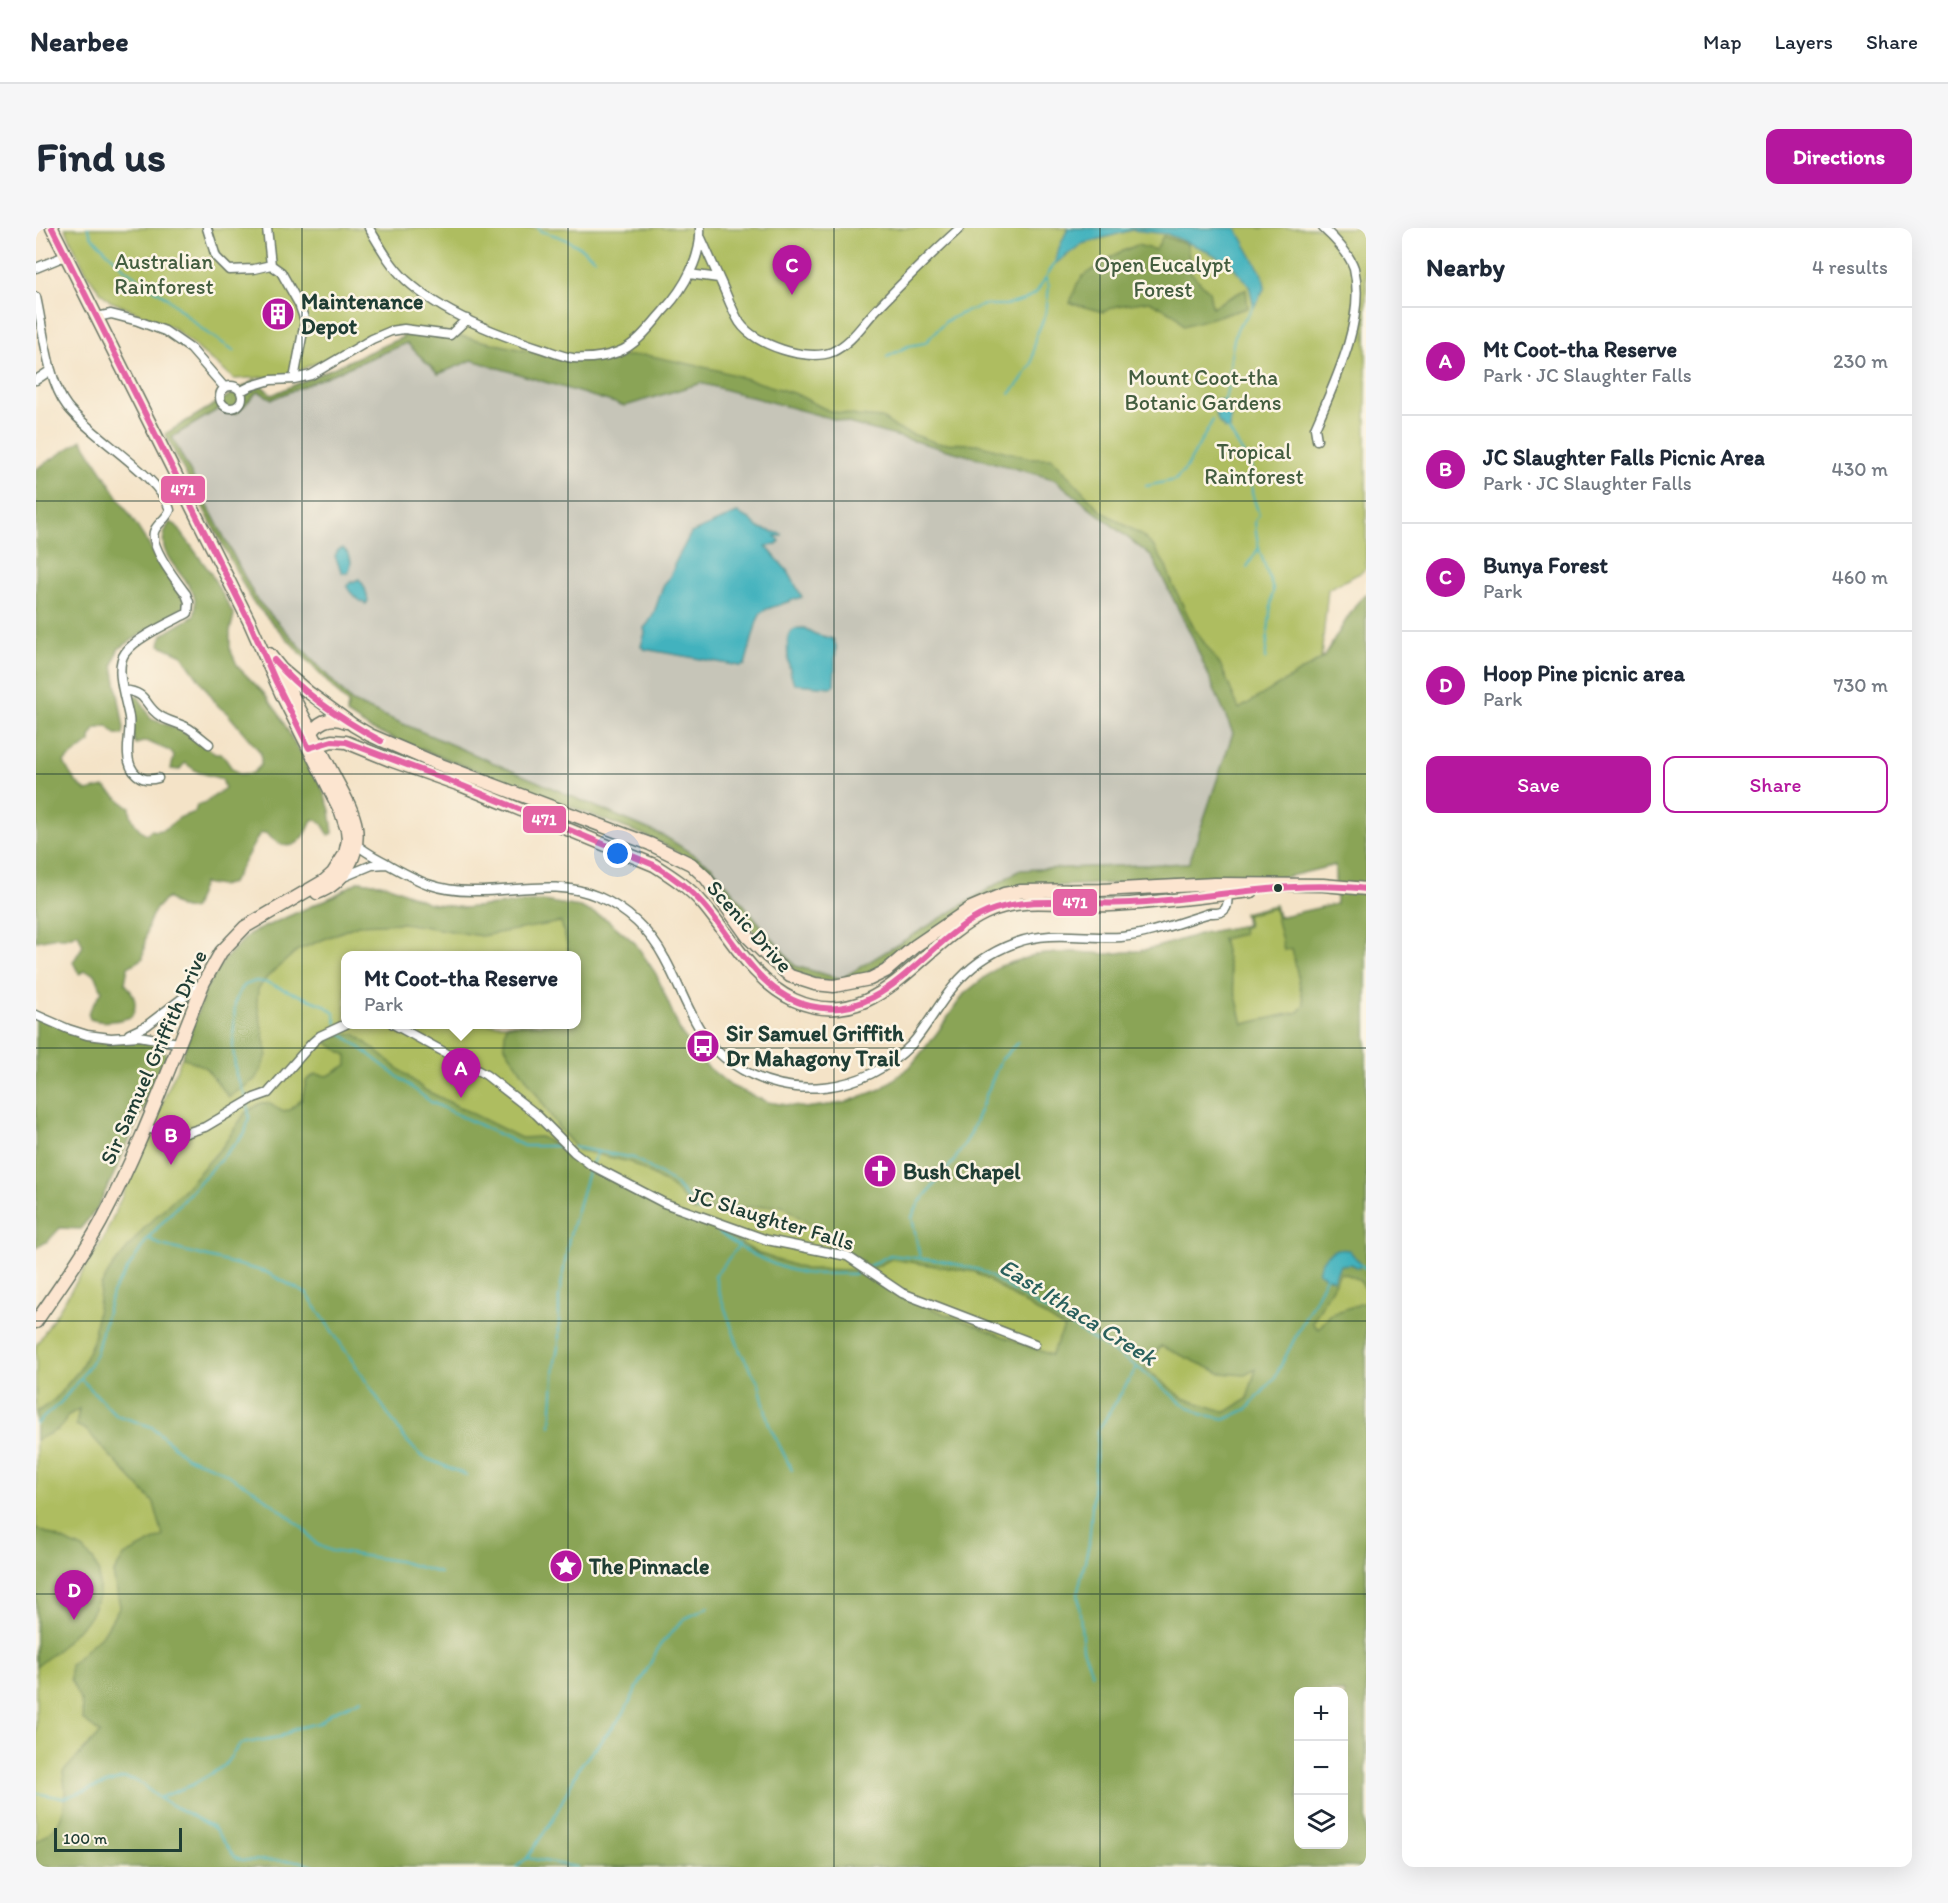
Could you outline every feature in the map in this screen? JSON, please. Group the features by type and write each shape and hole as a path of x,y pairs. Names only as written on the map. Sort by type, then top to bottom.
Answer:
{"main road":[{"path":"52,228 250,623 276,682 313,746 352,840 350,864 339,879 321,892 287,903"},
{"path":"250,623 312,733 313,746"},
{"name":"Scenic Drive","path":"266,649 278,666 293,680 360,730"},
{"name":"Scenic Drive","path":"312,733 320,723 334,719 342,720 381,740 433,762 650,844 691,864 706,878 748,937 765,954 790,976 815,984 834,986 870,979 886,971 951,920 971,908 1004,894 1021,891 1101,890 1215,884"},
{"name":"Scenic Drive","path":"313,746 332,741 346,742 463,786 654,865 683,884 695,896 738,952 768,982 792,999 810,1006 829,1009 844,1008 874,998 964,925 985,913 1005,906 1036,902 1120,904 1227,893"},
{"name":"Sir Samuel Griffith Drive","path":"36,1322 100,1223 145,1127 204,982 221,952 245,927 324,881 333,873 352,840"},
{"path":"1215,884 1323,885 1366,889"},
{"path":"1215,884 1221,886 1227,893 1288,886"}],"street":[{"path":"207,228 216,257 229,270 254,269 271,265 281,272 299,304 305,321 294,379"},
{"path":"267,228 271,265"},
{"path":"369,228 386,257 405,279 434,301 467,319 526,344 571,358 601,356 620,351 638,338 669,305 688,274 697,254 701,233"},
{"path":"701,233 741,324 754,337 770,345 790,352 809,355 831,353 851,339 917,267 960,228"},
{"path":"1317,440 1315,428 1345,357 1358,301 1353,267 1337,240 1323,228"},
{"path":"36,268 65,256"},
{"path":"688,274 719,278"},
{"path":"36,297 51,370 56,387 67,406 153,484 165,498 170,510 167,518 154,530 153,537 158,551 186,594 188,613 155,630 131,646 124,653 121,661 123,690 129,718 129,761 137,775 143,780 159,778"},
{"path":"96,317 111,314 165,331 190,349 225,388"},
{"path":"241,391 272,380 294,379 311,375 372,339 391,331 404,329 450,335 467,319"},
{"path":"36,380 51,370"},
{"path":"236,386 241,391 243,398 240,405 229,408 220,401 220,394 225,388 236,386"},
{"path":"123,690 142,695 154,711 162,717 192,730 209,744"},
{"path":"352,840 419,882 439,888 472,891 534,886 568,888 598,897 634,920 657,946 699,1030 717,1051 745,1072 763,1080 787,1087 809,1089 829,1088 848,1083 877,1071 891,1062 913,1042 964,974 1002,948 1049,936 1124,937 1224,911 1227,904 1227,893"},
{"path":"339,879 372,865 382,863 389,865"},
{"path":"117,1038 142,1028 204,982"},
{"path":"36,1015 77,1032 99,1037 139,1036 178,1043"},
{"path":"145,1127 166,1134 183,1134 205,1127 241,1105 268,1093 313,1042 341,1026"},
{"name":"JC Slaughter Falls","path":"402,1029 486,1075 536,1114 574,1152 594,1166 664,1203 767,1240 847,1256 902,1293 1035,1344"}],"shaded area":[{"path":"407,343 438,374 472,360 625,406 701,383 1054,479 1152,557 1190,632 1233,733 1189,863 1020,870 841,979 795,966 711,866 664,836 352,702 256,599 171,436 220,408 230,413 237,413 258,391 272,399"}],"green space":[{"path":"65,228 1366,228 1366,568 1328,589 1321,658 1366,594 1366,1867 36,1867 36,1346 104,1238 182,1057 206,988 249,934 334,896 359,881 387,885 429,903 464,908 542,901 580,907 606,919 635,943 656,974 680,1031 704,1064 731,1086 767,1102 806,1108 844,1103 881,1089 910,1067 964,994 998,967 1035,955 1073,952 1108,954 1147,950 1203,933 1246,925 1244,913 1275,905 1278,917 1336,904 1335,865 1286,877 1030,887 856,980 806,978 760,940 711,875 669,847 646,836 397,741 347,714 348,704 252,601 165,434 255,380 272,395 403,337 397,327 287,376 234,379 173,328 110,301 89,276","holes":["407,343 438,374 472,360 625,406 701,383 1054,479 1152,557 1190,632 1233,733 1189,863 1020,870 841,979 795,966 711,866 664,836 352,702 256,599 172,437 220,408 230,413 237,413 258,391 272,399"]},
{"name":"Open Eucalypt Forest","path":"1163,236 1187,244 1191,273 1209,291 1212,307 1246,289 1248,308 1183,326 1176,315 1149,301 1117,306 1103,312 1070,303 1077,284 1083,276 1118,253 1137,245 1156,250"},
{"path":"424,328 568,360 646,355 717,370 747,379 796,394 829,411 882,418 898,429 937,443 977,444 1030,458 1052,458 1101,511 1140,534 1154,547 1166,566 1195,630 1221,666 1239,709 1323,658 1357,603 1366,594 1366,1293 1365,1288 1356,1278 1340,1273 1312,1323 1318,1329 1331,1314 1366,1302 1366,1867 36,1867 36,1842 56,1826 63,1811 65,1791 63,1772 100,1733 83,1720 81,1701 70,1679 70,1665 104,1633 120,1606 113,1574 124,1556 163,1536 154,1503 86,1430 76,1425 79,1409 67,1416 59,1428 36,1440 36,1413 55,1399 80,1369 93,1341 101,1285 113,1266 145,1227 223,1146 245,1113 261,1103 268,1103 282,1111 289,1110 302,1099 306,1081 315,1074 328,1076 347,1065 347,1056 326,1042 336,1035 355,1034 425,1090 521,1138 540,1137 569,1151 589,1168 664,1210 721,1231 757,1253 804,1269 854,1270 897,1295 1051,1355 1064,1328 975,1272 891,1259 872,1269 782,1205 694,1211 671,1186 630,1162 578,1150 559,1128 504,1045 506,1029 581,1029 581,951 569,951 561,922 481,936 403,923 358,925 298,950 268,976 258,989 257,1002 267,1055 257,1078 229,1097 205,1067 182,1057 206,988 223,961 249,934 334,896 359,881 387,885 429,903 464,908 542,901 580,907 606,919 635,943 656,974 680,1031 704,1064 731,1086 767,1102 806,1108 844,1103 881,1089 910,1067 964,994 998,967 1035,955 1073,952 1108,954 1147,950 1203,933 1246,925 1244,913 1275,905 1278,917 1336,904 1335,865 1286,877 1020,887 873,973 841,979 825,982 797,974 781,962 760,940 711,875 669,847 370,729 347,714 348,704 252,601 165,434 255,380 272,395","holes":["407,343 438,374 472,360 625,406 701,383 1054,479 1152,557 1190,632 1233,733 1189,863 1020,870 841,979 795,966 711,866 664,836 352,702 256,599 172,437 220,408 230,413 237,413 258,391 272,399","1274,908 1284,950 1292,949 1304,1005 1298,1012 1243,1024 1222,939 1243,934 1242,928 1248,926 1246,915","1161,1346 1220,1373 1245,1375 1256,1369 1247,1399 1226,1412 1183,1398 1145,1368"]},
{"path":"82,440 187,605 118,649 113,665 124,728 123,735 116,734 107,726 95,729 90,742 64,762 71,774 87,791 104,787 130,807 134,822 146,834 151,830 163,829 179,818 195,812 197,805 206,802 225,788 222,779 198,772 185,763 179,770 171,769 174,756 170,751 146,741 136,744 129,704 132,696 138,696 151,719 178,729 198,740 215,754 222,754 239,774 253,773 261,765 261,753 227,713 218,706 182,655 160,645 162,635 194,616 196,603 192,591 169,559 164,548 164,536 170,522 176,525 210,572 234,615 230,631 230,649 238,667 263,692 279,714 296,746 317,774 330,810 333,833 329,835 321,822 315,819 312,820 304,837 293,845 281,844 266,833 260,833 232,883 220,886 203,883 194,908 183,909 168,898 161,903 148,924 143,958 128,967 125,983 135,1003 131,1017 105,1022 90,1019 88,1013 102,991 95,974 85,971 79,974 73,962 83,946 78,933 69,937 36,941 36,469"},
{"path":"36,1015 106,1041 141,1041 164,1049 167,1056 96,1210 80,1229 60,1228 48,1241 36,1248"},
{"path":"36,1528 83,1549 94,1561 99,1574 99,1596 89,1618 56,1651 36,1667"}],"water":[{"path":"1068,228 1236,228 1263,276 1265,287 1254,307 1249,285 1231,264 1167,234 1132,230 1082,244 1055,264"},
{"path":"1222,400 1231,407 1230,429 1225,429 1218,421 1213,403"},
{"path":"737,513 750,519 759,528 782,534 782,536 775,536 780,541 777,545 766,546 789,573 802,597 761,613 745,665 644,649 641,646 645,633 644,628 653,614 663,587 691,533"},
{"path":"343,548 350,560 348,573 342,573 335,556 338,550"},
{"path":"359,579 366,592 368,601 366,604 355,597 347,587"},
{"path":"804,628 833,639 836,646 834,685 831,687 795,684 793,680 788,658 789,636 794,630"},
{"path":"1337,1249 1349,1250 1360,1263 1359,1268 1351,1264 1340,1265 1333,1280 1318,1272 1324,1258"}],"waterway":[{"path":"88,228 92,237 126,270 166,297 204,331 235,351"},
{"path":"538,228 540,231 569,241 595,259"},
{"path":"887,357 908,346 925,343 946,321 960,314 984,305 1006,305 1024,300 1036,293 1056,261"},
{"path":"1019,383 1032,364 1035,338 1046,314 1049,286 1046,277"},
{"path":"1224,402 1236,332 1254,304"},
{"path":"1010,394 1018,384"},
{"path":"1146,486 1175,480 1185,470 1213,420"},
{"path":"1227,427 1251,466 1252,493 1259,515 1255,521 1256,531"},
{"path":"1256,532 1273,593"},
{"path":"1247,567 1258,549"},
{"path":"1268,632 1272,595"},
{"path":"1265,659 1268,635"},
{"name":"East Ithaca Creek","path":"247,1099 236,1075 233,1048 235,1002 245,985 256,981 268,983 324,1005 334,1013 337,1024"},
{"name":"East Ithaca Creek","path":"339,1030 431,1102 524,1146 565,1146"},
{"path":"920,1258 912,1217 919,1203 954,1161 970,1135 1000,1061 1018,1042"},
{"name":"East Ithaca Creek","path":"36,1424 61,1402 81,1378 96,1354 112,1293 148,1238 245,1133 249,1117 248,1104"},
{"name":"East Ithaca Creek","path":"573,1147 634,1158 674,1183 699,1212"},
{"path":"551,1426 555,1361 559,1343 559,1297 569,1238 588,1172 597,1153"},
{"name":"East Ithaca Creek","path":"709,1223 740,1247 791,1270 809,1274 854,1274 862,1270"},
{"path":"148,1238 161,1245 266,1272 307,1294 405,1439 421,1456 466,1475"},
{"path":"739,1245 715,1276 718,1289 740,1351 759,1384 769,1425 792,1470"},
{"name":"East Ithaca Creek","path":"867,1267 890,1255 942,1261 980,1270 1136,1366 1182,1403 1201,1414 1226,1419 1247,1409 1274,1379 1327,1275"},
{"name":"East Ithaca Creek","path":"1358,1264 1366,1268"},
{"path":"1092,1673 1083,1649 1078,1591 1089,1544 1098,1431 1137,1367"},
{"path":"81,1379 116,1415 152,1427 186,1457 216,1468 256,1491 302,1527 316,1544 331,1551 398,1561 440,1573"},
{"path":"527,1858 552,1821 580,1766 622,1716 660,1645 684,1619 709,1607"},
{"path":"159,1798 192,1785 224,1766 240,1744 280,1737 297,1728 319,1723 331,1713 362,1699"},
{"path":"36,1793 63,1798 123,1778 136,1780 159,1798 214,1828 234,1856 242,1860 299,1861 315,1867"},
{"path":"516,1867 527,1858 577,1867"}],"transit line":[{"name":"471","path":"52,228 250,623 309,748 332,741 346,742 463,786 654,865 698,898 749,964 776,990 792,1000 810,1006 837,1008 861,1003 904,976 965,924 987,912 1021,903 1131,903 1307,886 1366,889"},
{"name":"471","path":"274,660 297,684 324,705 381,741"}],"place":[{"name":"Bunya Forest","path":"792,295"},
{"name":"Maintenance Depot","path":"278,314"},
{"name":"Sir Samuel Griffith Dr Mahagony Trail","path":"703,1046"},
{"name":"Mt Coot-tha Reserve","path":"461,1098"},
{"name":"JC Slaughter Falls Picnic Area","path":"171,1165"},
{"name":"Bush Chapel","path":"880,1171"},
{"name":"The Pinnacle","path":"566,1566"},
{"name":"Hoop Pine picnic area","path":"74,1620"}],"park label":[{"name":"Australian Rainforest","path":"164,274"},
{"name":"Mount Coot-tha Botanic Gardens","path":"1203,390"},
{"name":"Tropical Rainforest","path":"1254,464"}]}
